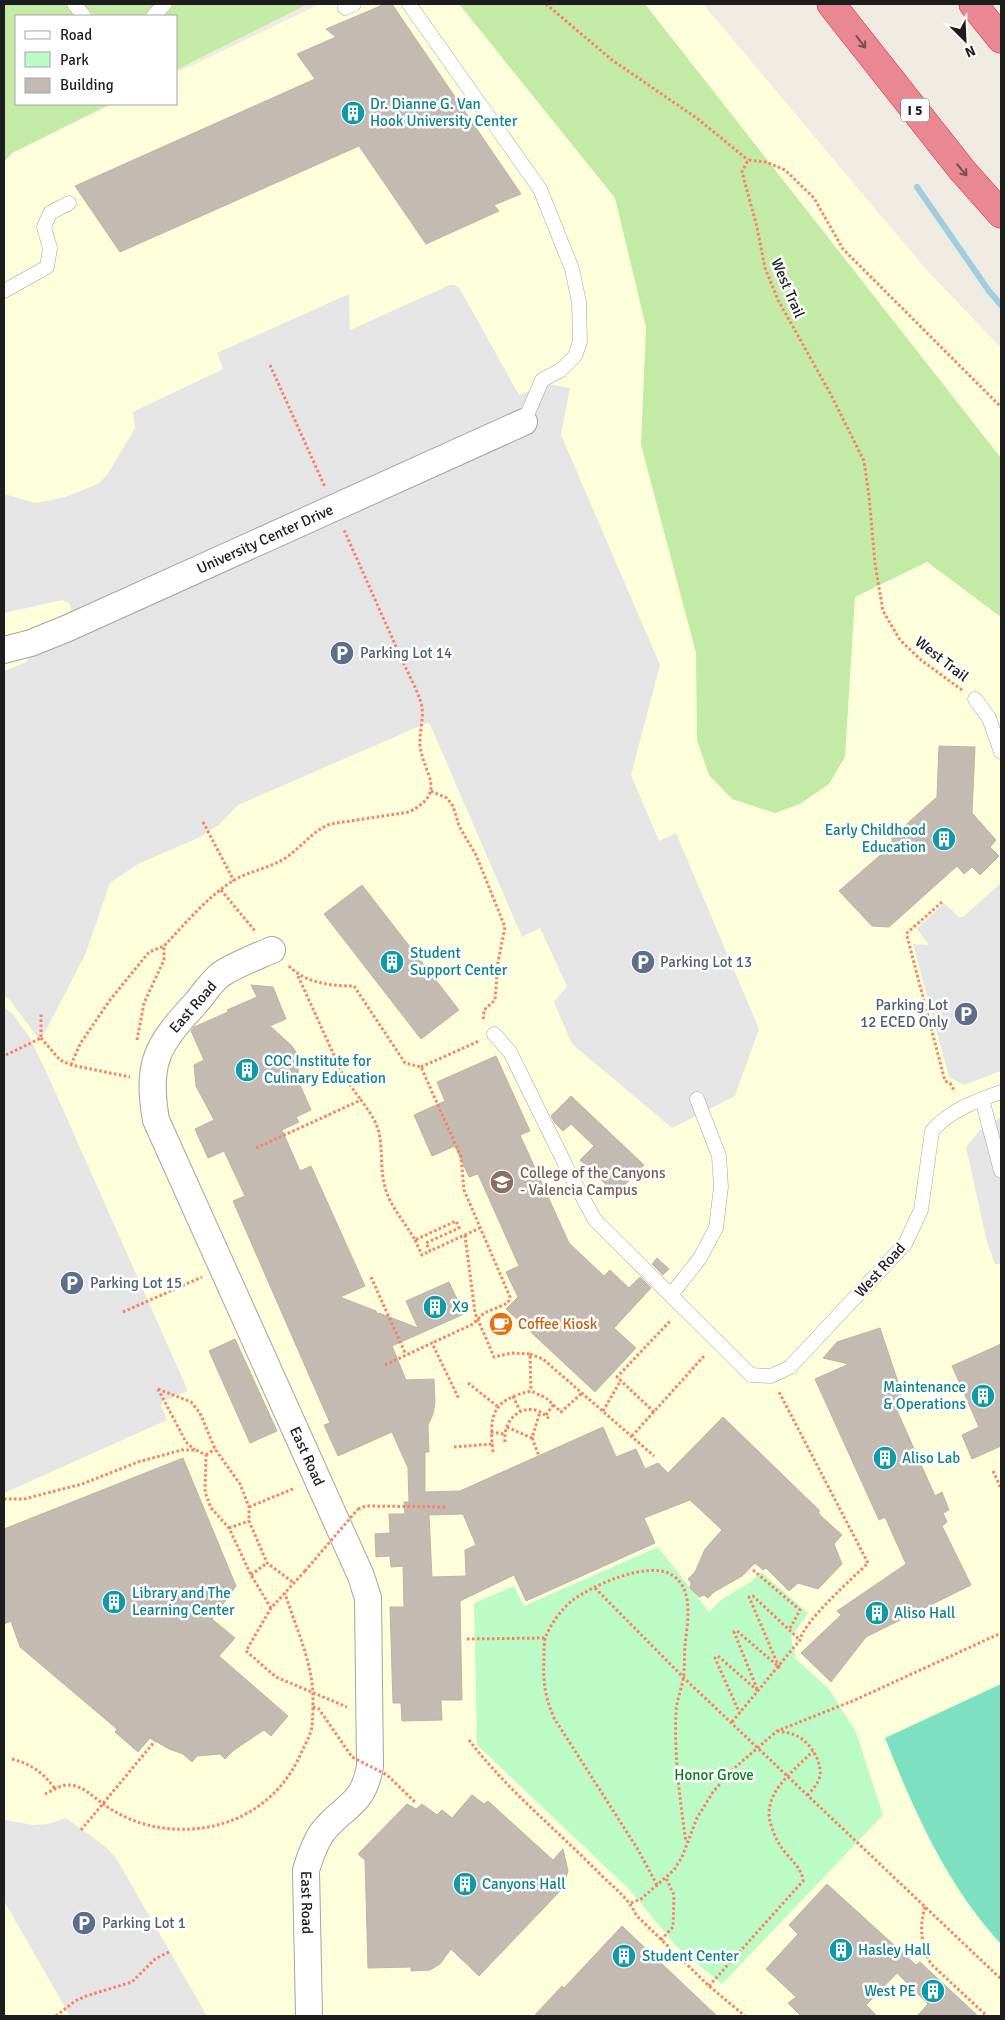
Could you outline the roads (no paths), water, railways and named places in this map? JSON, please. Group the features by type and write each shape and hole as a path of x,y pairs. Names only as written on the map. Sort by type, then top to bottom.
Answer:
{"highway":[{"name":"I 5","path":"831,4 962,170 1001,214"},
{"path":"973,4 1001,39"}],"street":[{"name":"University Center Drive","path":"4,650 31,643 68,628 524,422"},
{"name":"East Road","path":"272,950 220,975 169,1031 157,1056 152,1076 152,1097 156,1120 360,1576 368,1598 370,1766 367,1782 360,1797 322,1833 312,1850 306,1870 309,2016"}],"lane":[{"path":"74,4 83,15"},
{"path":"154,15 165,4"},
{"path":"409,4 540,189 572,269 579,302 580,342 575,356 561,370 542,380 524,422"},
{"path":"4,291 47,267 50,248 44,227 50,213 69,204"},
{"path":"974,699 989,718 1001,752"},
{"path":"494,1034 510,1052 572,1178 595,1220 671,1295 700,1258 716,1228 720,1196 719,1156 697,1099"},
{"name":"West Road","path":"671,1295 751,1375 771,1376 790,1366 905,1244 921,1210 932,1131 940,1121 982,1099 1001,1092"},
{"path":"982,1099 1001,1171"}],"waterway":[{"path":"917,187 989,291 1001,305"}],"place":[{"name":"Dr. Dianne G. Van Hook University Center","path":"353,113"},
{"name":"Parking Lot 14","path":"342,653"},
{"name":"Early Childhood Education","path":"944,839"},
{"name":"Student Support Center","path":"392,962"},
{"name":"Parking Lot 13","path":"643,962"},
{"name":"Parking Lot 12 ECED Only","path":"966,1014"},
{"name":"COC Institute for Culinary Education","path":"247,1070"},
{"name":"College of the Canyons - Valencia Campus","path":"502,1182"},
{"name":"Parking Lot 15","path":"72,1283"},
{"name":"X9","path":"435,1307"},
{"name":"Coffee Kiosk","path":"501,1324"},
{"name":"Maintenance & Operations","path":"983,1396"},
{"name":"Aliso Lab","path":"885,1458"},
{"name":"Library and The Learning Center","path":"114,1602"},
{"name":"Aliso Hall","path":"877,1613"},
{"name":"Canyons Hall","path":"465,1884"},
{"name":"Parking Lot 1","path":"84,1923"},
{"name":"Hasley Hall","path":"841,1950"},
{"name":"Student Center","path":"624,1956"},
{"name":"West PE","path":"933,1991"}],"park label":[{"name":"Honor Grove","path":"714,1775"}]}
